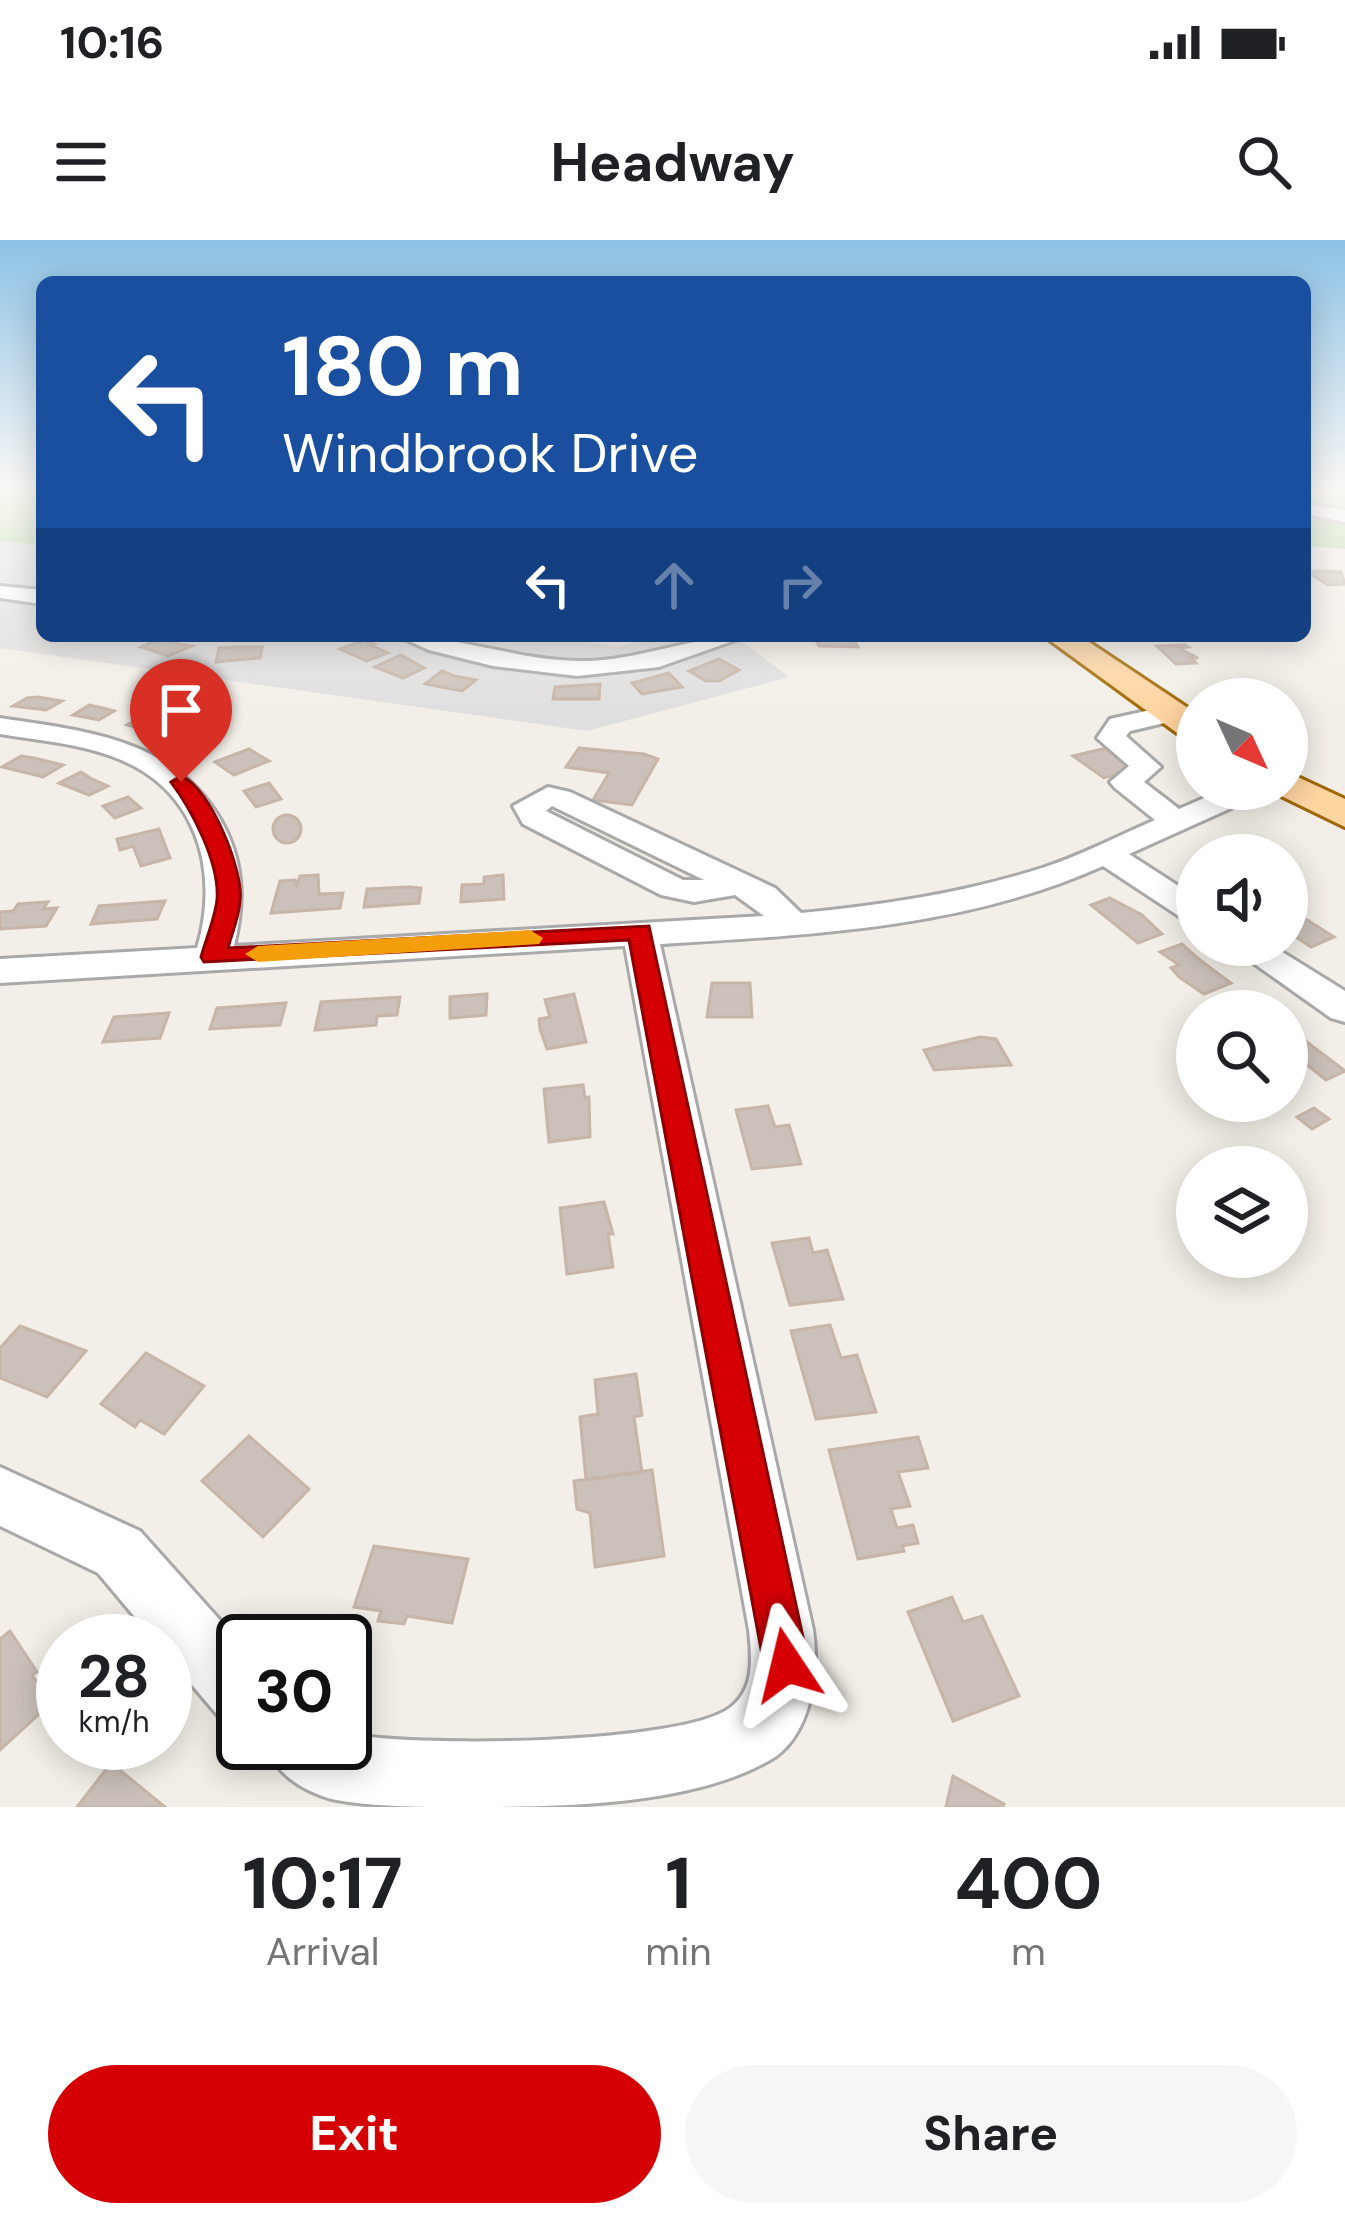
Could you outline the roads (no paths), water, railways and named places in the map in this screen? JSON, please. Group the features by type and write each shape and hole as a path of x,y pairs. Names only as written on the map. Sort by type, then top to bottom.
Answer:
{"main road":[{"path":"1068,642 1176,717"},
{"path":"1308,795 1345,815"}],"street":[{"path":"0,592 36,596"},
{"path":"428,642 470,656 552,668 637,665 715,642"},
{"path":"1173,819 1125,782 1148,767 1111,738 1120,725 1176,722"},
{"path":"0,726 114,746 156,763 181,782 197,800 214,837 230,897 213,957"},
{"path":"739,884 694,892 673,888 535,818 527,806 548,796 559,798 764,895 793,925"},
{"path":"0,971 793,925 886,915 992,893 1106,854 1196,810"},
{"path":"1106,854 1176,899"},
{"path":"372,1770 429,1777 519,1776 647,1764 735,1745 753,1733 783,1685 787,1665 782,1630 640,932"},
{"path":"1278,966 1345,1009"},
{"path":"0,1496 118,1552 216,1663"}]}
